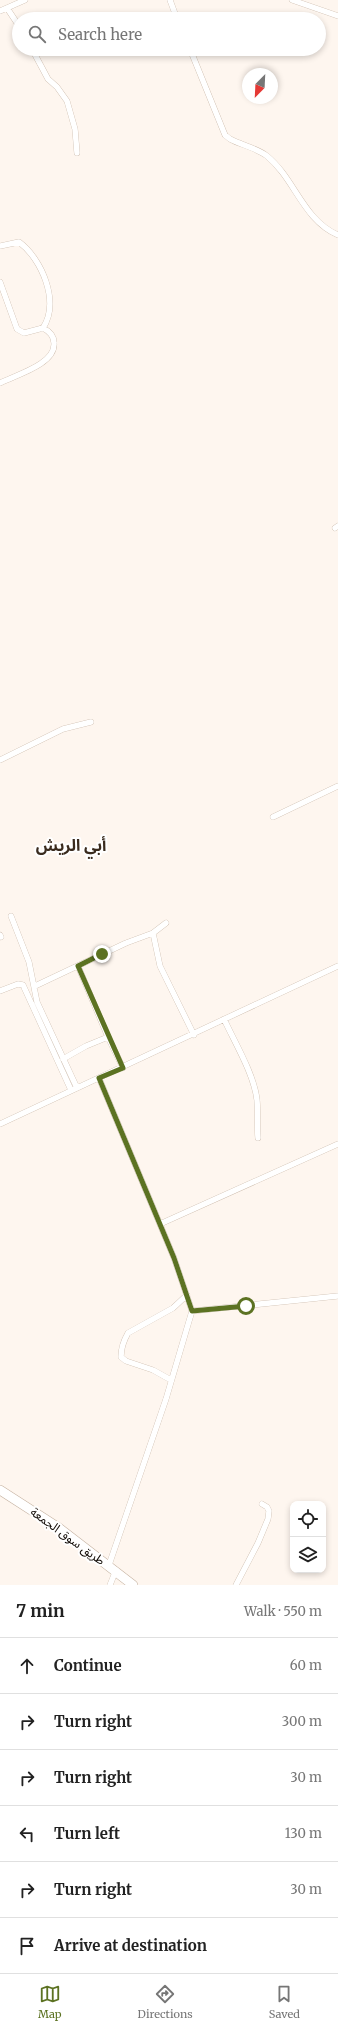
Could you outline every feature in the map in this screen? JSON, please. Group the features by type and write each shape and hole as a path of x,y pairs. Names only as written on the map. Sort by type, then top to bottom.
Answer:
{"main road":[{"name":"طريق سوق الجمعة","path":"1,1493 39,1513 133,1585"}],"street":[{"path":"0,11 25,0"},
{"path":"170,0 175,12"},
{"path":"292,0 338,16"},
{"path":"7,8 12,16"},
{"path":"36,56 48,79 61,91 67,101 75,129 76,153"},
{"path":"193,56 225,135 230,139 267,156 281,172 315,221 338,235"},
{"path":"0,246 19,242 37,264 50,300 50,316 43,328 24,333 17,329 0,282"},
{"path":"0,383 33,368 51,354 54,348 54,340 49,332 43,328"},
{"path":"0,760 64,729 91,722"},
{"path":"273,817 338,786"},
{"path":"10,916 29,962 37,1002 63,1059 74,1089"},
{"path":"35,986 126,943 153,933 166,923"},
{"path":"153,933 160,966 194,1034"},
{"path":"78,966 108,1037 123,1068"},
{"path":"0,1124 123,1068 338,966"},
{"path":"0,991 18,984 23,985 74,1089"},
{"path":"224,1019 245,1062 257,1099 258,1138"},
{"path":"63,1059 86,1046 108,1037"},
{"path":"99,1078 160,1224 192,1311 123,1528 112,1568 110,1585"},
{"path":"160,1224 338,1144"},
{"path":"171,1380 153,1370 126,1361 121,1357 121,1353 128,1333 173,1308 187,1295"},
{"path":"192,1311 338,1296"},
{"path":"236,1585 258,1543 268,1519 269,1511 267,1506 262,1504"}],"district":[{"name":"أبي الريش","path":"71,845"}],"route":[{"path":"102,954 78,966 108,1037 123,1068 99,1078 174,1258 192,1311 246,1306"}]}
